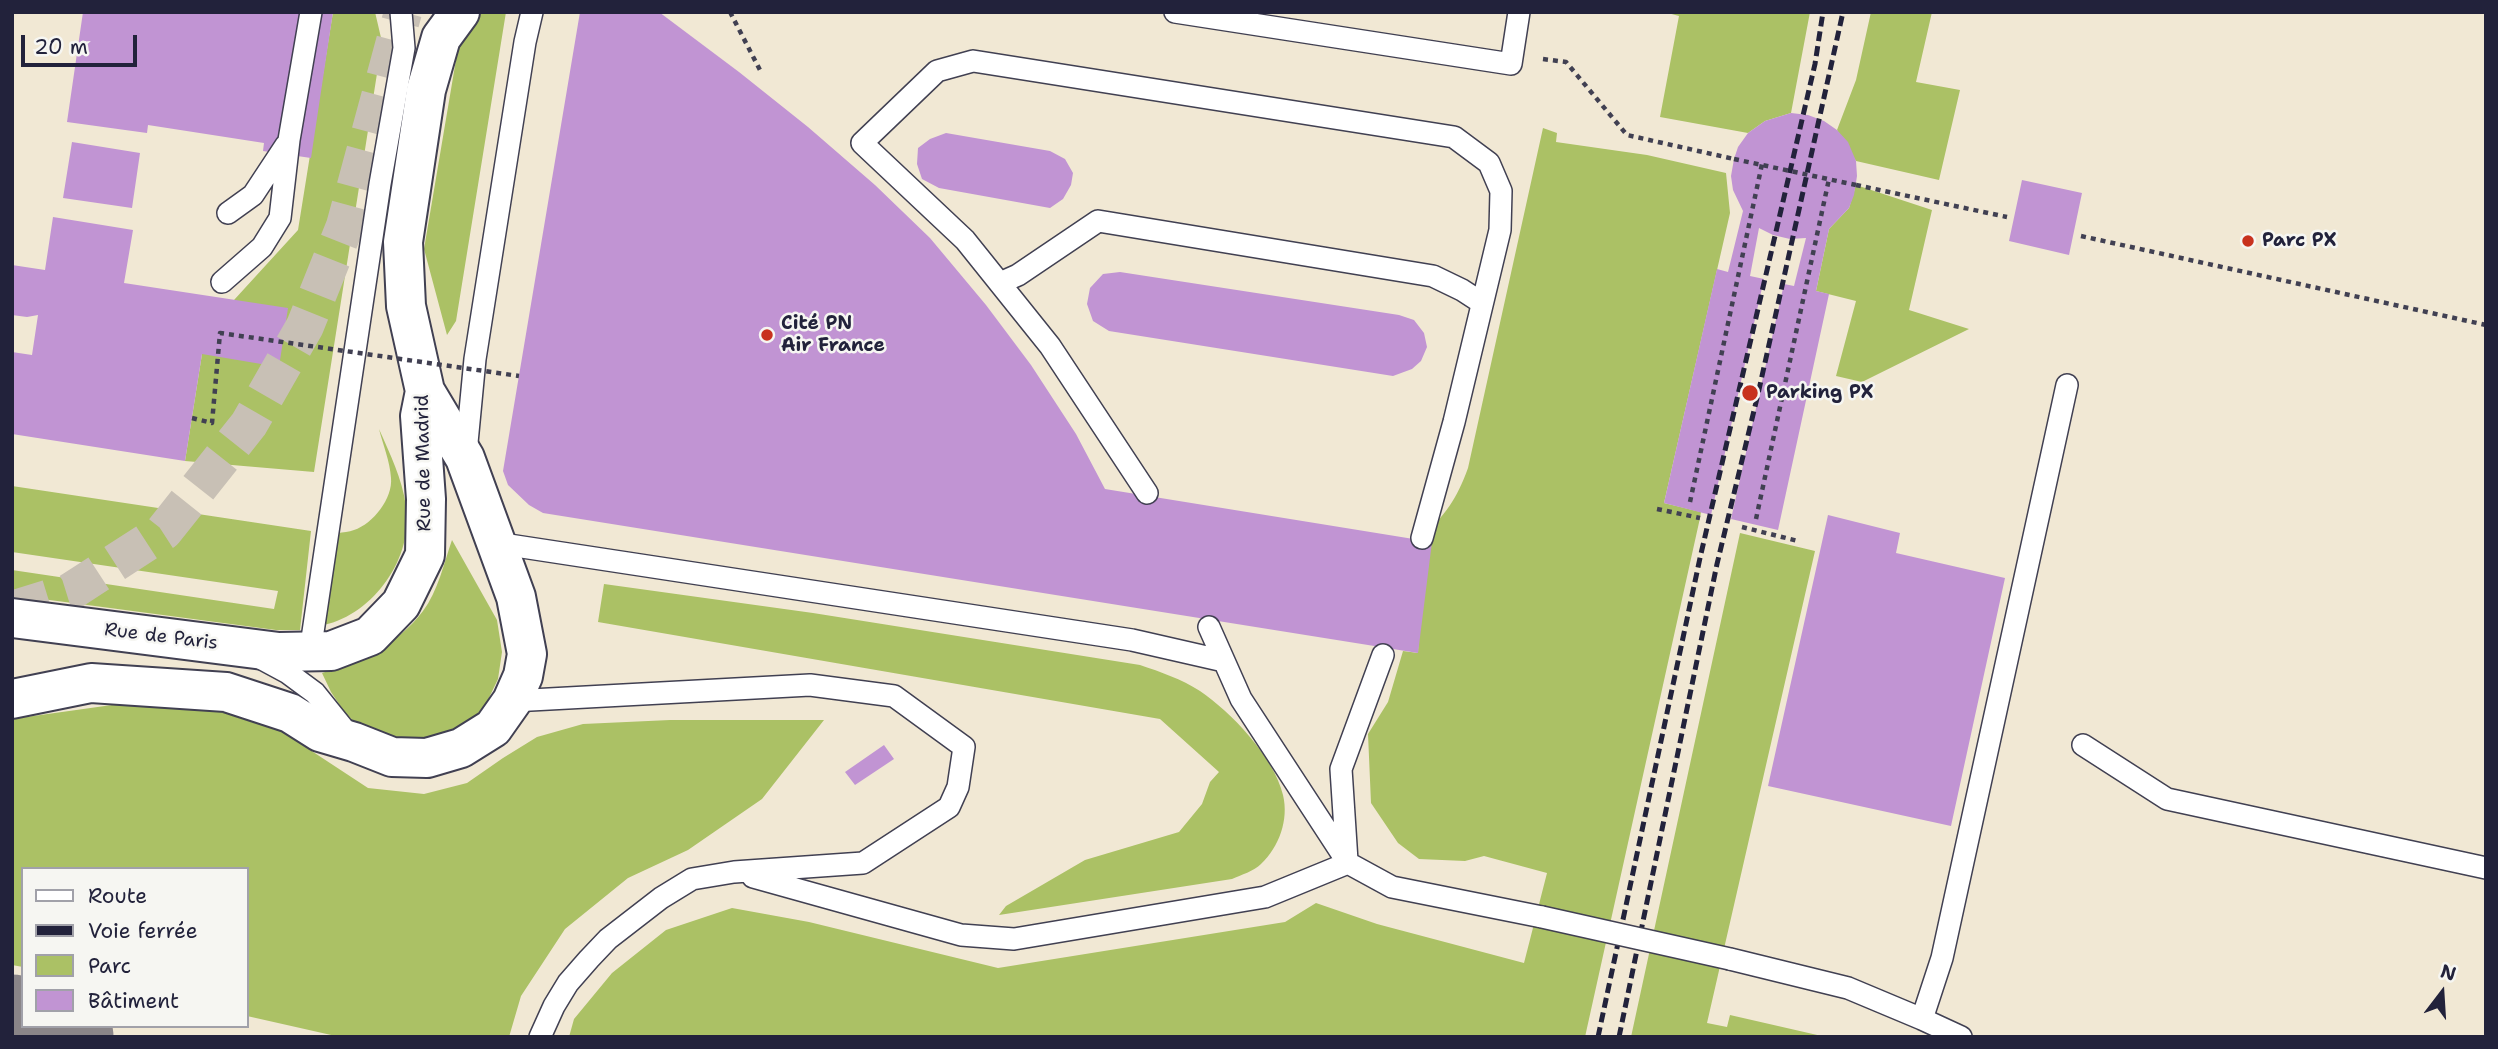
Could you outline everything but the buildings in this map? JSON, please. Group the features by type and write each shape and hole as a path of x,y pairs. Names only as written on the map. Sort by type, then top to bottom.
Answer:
{"street":[{"name":"Rue de Madrid","path":"310,652 331,651 370,636 401,604 425,555 426,499 420,416 425,391 406,306 403,242 426,90 441,38 460,12"},
{"path":"12,699 90,683 226,692 290,713 320,733 354,742 392,757 427,758 461,748 493,728 512,701 523,676 527,654 516,597 465,458 425,391"},
{"name":"Rue de Paris","path":"12,618 242,648 310,652"}],"lane":[{"path":"222,282 262,247 280,218 289,140 312,12"},
{"path":"310,652 380,184 404,48 401,12"},
{"path":"465,458 475,359 532,12"},
{"path":"1175,12 1511,64 1520,12"},
{"path":"1147,493 1050,346 965,240 862,143 937,71 973,61 1454,136 1489,163 1501,191 1500,230 1454,422 1422,538"},
{"path":"229,213 253,195 289,140"},
{"path":"1000,283 1018,275 1098,222 1433,276 1482,303"},
{"path":"1922,1019 1942,958 2067,385"},
{"path":"496,543 1132,640 1224,662"},
{"path":"1209,628 1241,699 1348,863 1392,887 1542,917 1848,988 1961,1037"},
{"path":"242,648 288,673 315,693 354,742"},
{"path":"1348,863 1341,769 1383,655"},
{"path":"512,701 810,685 894,696 964,747 958,787 949,807 863,863 734,872 692,879 661,898 608,939 568,983 540,1037"},
{"path":"2083,745 2167,799 2486,868"},
{"path":"734,872 961,935 1014,939 1265,897 1348,863"}],"path":[{"path":"730,12 761,72"},
{"path":"1627,135 2007,217"},
{"path":"1690,502 1762,164"},
{"path":"1756,519 1829,179"},
{"path":"2081,236 2486,325"},
{"path":"192,418 212,423 220,333 519,376"},
{"path":"1657,509 1700,518"},
{"path":"1742,527 1798,541"}],"green space":[{"path":"333,12 375,12 382,42 314,472 185,461 202,354 234,300 298,230"},
{"path":"481,12 506,12 456,321 447,335 424,249 458,48"},
{"path":"1664,12 1810,12 1791,113 1765,121 1748,133 1660,117 1679,16"},
{"path":"1871,12 1932,12 1916,82 1960,90 1939,180 1856,161 1837,130 1856,80"},
{"path":"1543,128 1557,133 1556,142 1647,155 1726,173 1730,213 1664,503 1701,512 1700,518 1585,1037 569,1037 574,1019 612,973 666,930 732,908 809,922 998,968 1285,922 1316,903 1377,924 1524,963 1547,873 1484,856 1465,861 1419,859 1398,843 1371,803 1368,734 1388,702 1403,651 1418,653 1422,538 1450,506 1468,468"},
{"path":"1856,185 1932,210 1909,310 1969,329 1862,382 1836,376 1856,301 1816,291 1829,229 1849,208"},
{"path":"379,429 402,486 407,525 404,545 387,580 374,596 342,619 324,625 338,533 354,530 368,522 389,494 391,486 388,459"},
{"path":"12,486 311,531 300,630 276,630 12,595 12,570 274,609 278,591 12,552"},
{"path":"1740,533 1815,551 1707,1023 1727,1027 1730,1015 1826,1037 1631,1037"},
{"path":"452,540 497,620 502,652 498,679 486,704 471,721 455,733 406,743 359,726 345,713 322,673 378,650 413,623 433,595"},
{"path":"604,584 813,613 1140,665 1156,670 1186,683 1212,700 1238,723 1261,751 1278,780 1283,795 1285,814 1281,832 1273,850 1261,864 1232,879 999,915 1006,906 1085,860 1179,832 1202,804 1210,782 1219,772 1160,719 598,622"},
{"path":"119,704 207,704 269,723 368,788 424,794 467,783 537,737 583,724 670,720 824,720 762,799 688,850 628,878 565,929 521,996 509,1037 340,1037 248,1016 248,867 21,867 21,967 12,965 12,719"}],"taxiway":[{"path":"12,1026 21,1028"},
{"path":"21,1028 62,1037"}],"tunnel":[{"path":"12,610 70,592 164,531 249,424 305,326 345,226 403,12"}],"railway":[{"path":"1598,1037 1700,558 1815,64 1823,12"},
{"path":"1619,1037 1717,564 1758,394 1843,12"}],"place":[{"name":"Parc PX","path":"2248,241"},
{"name":"Cité PN Air France","path":"767,335"},
{"name":"Parking PX","path":"1750,393"}]}
